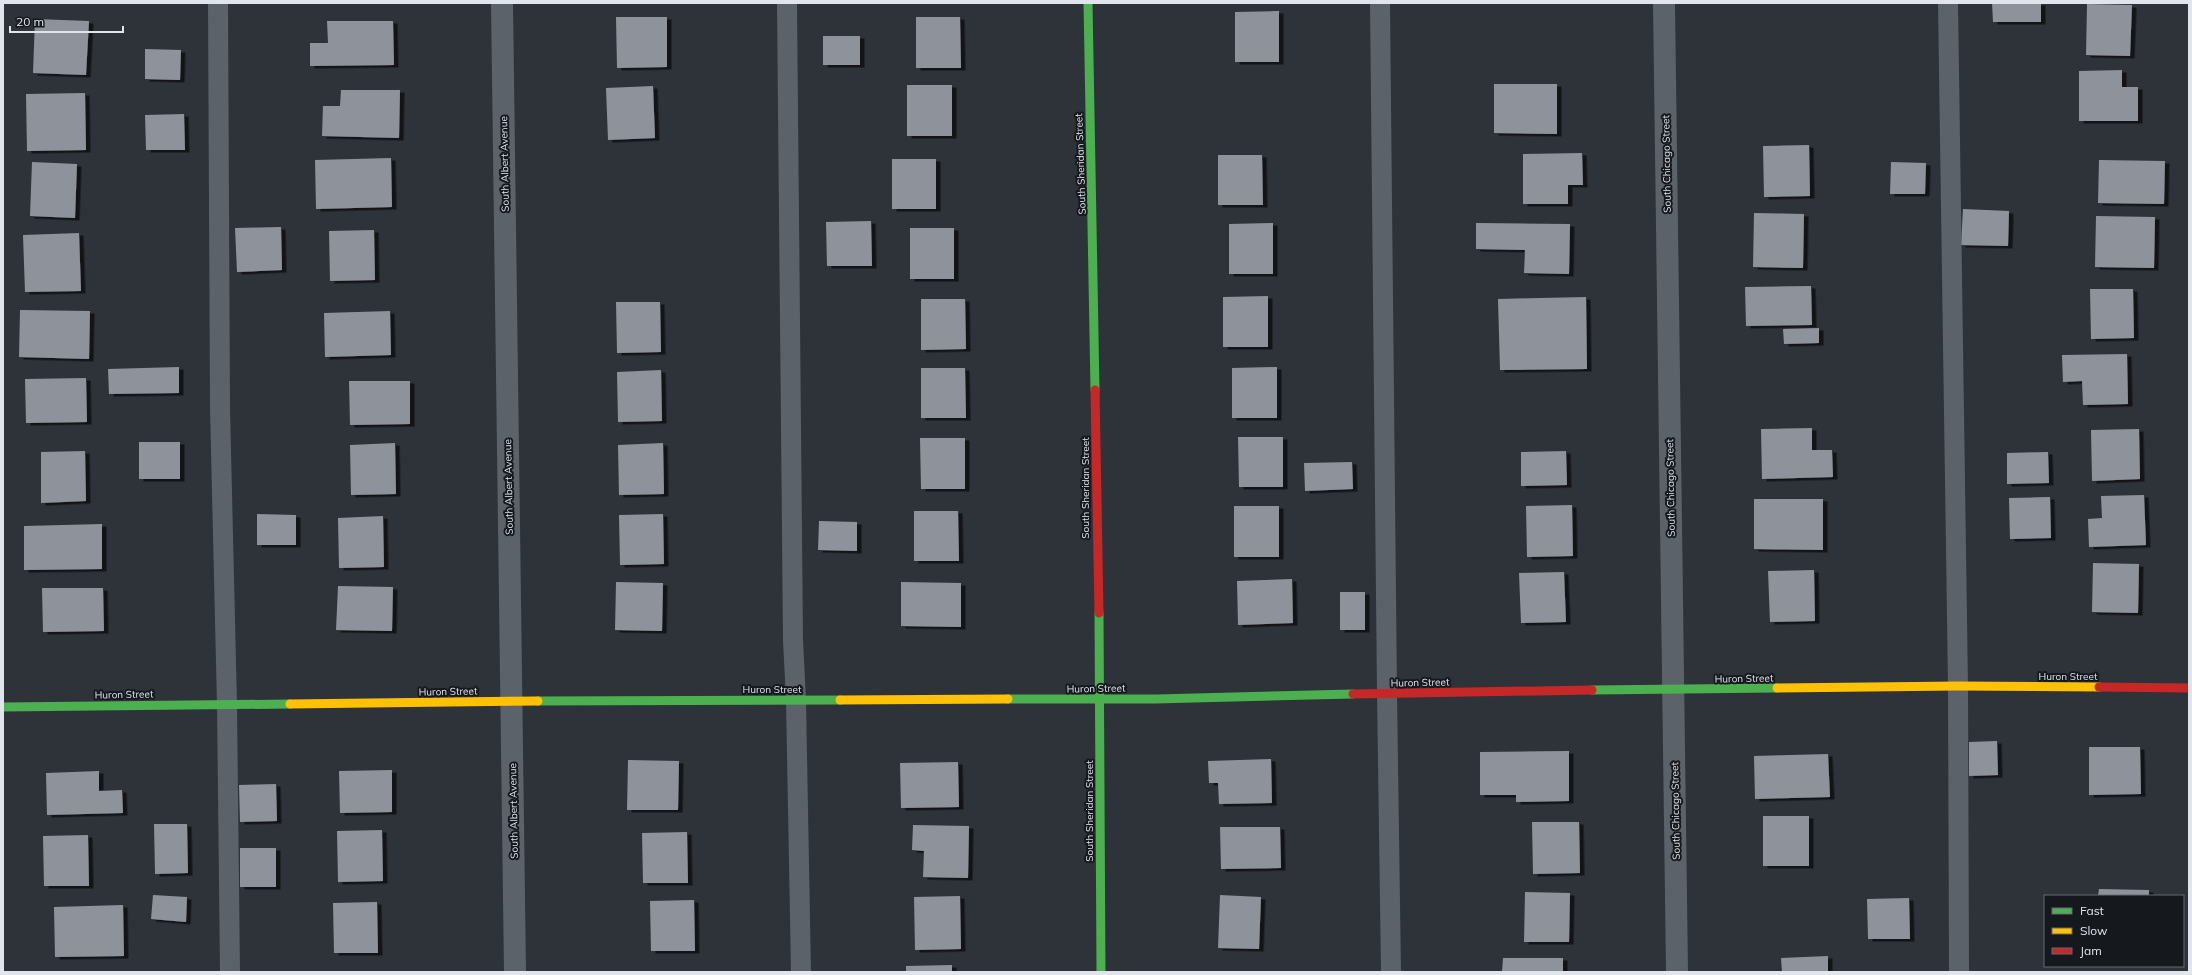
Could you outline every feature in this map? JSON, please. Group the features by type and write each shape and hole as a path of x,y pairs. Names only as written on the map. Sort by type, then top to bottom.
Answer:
{"street":[{"name":"South Albert Avenue","path":"502,3 515,972"},
{"name":"South Sheridan Street","path":"1088,3 1100,699 1101,972"},
{"name":"South Chicago Street","path":"1664,3 1677,972"},
{"name":"Huron Street","path":"3,707 511,701 1100,699 1387,693 1958,686 2189,688"}],"lane":[{"path":"218,3 220,408 227,705 230,972"},
{"path":"787,3 793,640 796,700 801,972"},
{"path":"1380,3 1387,693 1392,972"},
{"path":"1948,3 1958,686 1959,972"}],"building":[{"path":"1992,3 2041,3 2041,22 1993,22"},
{"path":"2087,4 2132,5 2130,56 2086,55"},
{"path":"1279,11 1279,62 1235,62 1235,12"},
{"path":"616,17 667,17 667,67 617,68"},
{"path":"916,17 960,17 961,68 916,68"},
{"path":"35,19 89,21 86,75 33,73"},
{"path":"327,21 393,21 394,65 310,66 310,43 328,43"},
{"path":"823,36 860,36 860,65 823,65"},
{"path":"145,49 181,50 180,80 145,79"},
{"path":"2122,70 2122,87 2138,87 2138,121 2079,121 2079,71"},
{"path":"1494,84 1557,84 1557,134 1494,133"},
{"path":"907,85 952,85 952,136 907,136"},
{"path":"653,86 655,138 608,140 606,88"},
{"path":"341,90 400,90 399,138 322,136 323,106 340,106"},
{"path":"85,93 86,150 27,151 26,94"},
{"path":"184,114 185,150 146,150 145,115"},
{"path":"1809,145 1810,196 1764,197 1763,146"},
{"path":"1582,153 1583,185 1568,185 1568,204 1523,204 1523,154"},
{"path":"1218,155 1262,155 1263,205 1218,205"},
{"path":"391,158 392,207 316,209 315,160"},
{"path":"892,159 936,159 936,209 892,209"},
{"path":"2099,160 2165,161 2164,204 2098,203"},
{"path":"32,162 77,164 75,218 30,216"},
{"path":"1891,162 1926,163 1925,194 1890,194"},
{"path":"1963,209 2009,211 2008,246 1961,245"},
{"path":"1754,213 1804,214 1803,268 1753,267"},
{"path":"2096,216 2155,217 2154,268 2095,267"},
{"path":"871,221 872,266 827,266 826,222"},
{"path":"1273,223 1273,274 1229,274 1229,224"},
{"path":"1476,223 1570,224 1569,274 1524,273 1525,250 1476,249"},
{"path":"281,227 282,270 237,272 235,228"},
{"path":"910,228 954,228 954,279 910,279"},
{"path":"374,230 375,280 330,281 329,231"},
{"path":"79,233 81,291 25,292 23,235"},
{"path":"1811,286 1812,325 1746,326 1745,287"},
{"path":"2090,289 2133,289 2134,338 2091,339"},
{"path":"1268,296 1268,347 1223,347 1223,297"},
{"path":"1586,297 1587,369 1500,370 1498,299"},
{"path":"921,299 965,299 966,349 921,350"},
{"path":"616,302 660,302 661,352 617,353"},
{"path":"20,310 90,311 89,359 19,357"},
{"path":"390,311 391,355 325,357 324,313"},
{"path":"1819,328 1819,343 1784,344 1783,329"},
{"path":"2127,354 2128,404 2083,405 2082,381 2063,382 2062,355"},
{"path":"179,367 179,393 109,394 108,369"},
{"path":"1277,367 1277,418 1232,418 1232,368"},
{"path":"921,368 965,368 966,418 921,418"},
{"path":"661,370 662,421 618,422 617,372"},
{"path":"86,378 87,422 26,423 25,379"},
{"path":"349,381 410,381 410,424 350,425"},
{"path":"1812,428 1812,450 1832,450 1833,477 1762,479 1761,429"},
{"path":"2139,429 2140,479 2092,481 2091,430"},
{"path":"1238,437 1283,437 1283,487 1239,487"},
{"path":"920,438 965,438 965,489 921,489"},
{"path":"139,442 180,442 180,479 139,479"},
{"path":"395,443 396,494 351,495 350,445"},
{"path":"663,443 664,494 619,495 618,445"},
{"path":"85,451 86,501 41,503 41,452"},
{"path":"1566,451 1567,485 1521,486 1521,452"},
{"path":"2048,452 2049,483 2007,484 2007,453"},
{"path":"1352,462 1353,489 1305,491 1304,463"},
{"path":"2144,495 2146,545 2089,547 2088,519 2102,518 2101,496"},
{"path":"2050,497 2051,538 2010,539 2009,498"},
{"path":"1754,499 1823,499 1823,550 1754,549"},
{"path":"1572,505 1573,556 1527,557 1526,506"},
{"path":"1234,506 1279,506 1279,557 1234,557"},
{"path":"914,511 958,511 959,561 914,561"},
{"path":"257,514 296,515 296,545 257,545"},
{"path":"663,514 664,564 620,565 619,515"},
{"path":"383,516 384,567 339,568 338,518"},
{"path":"819,521 857,522 857,551 818,550"},
{"path":"102,524 102,569 24,570 24,526"},
{"path":"2093,563 2139,564 2138,613 2092,612"},
{"path":"1814,570 1815,621 1770,622 1768,571"},
{"path":"1564,572 1566,622 1521,623 1519,573"},
{"path":"1292,579 1293,623 1238,625 1237,581"},
{"path":"616,582 663,583 662,631 615,630"},
{"path":"901,582 961,583 961,627 901,626"},
{"path":"338,586 393,587 392,631 336,630"},
{"path":"42,588 103,588 104,631 43,632"},
{"path":"1340,592 1365,592 1365,630 1340,630"},
{"path":"1997,741 1998,775 1969,776 1969,742"},
{"path":"2089,747 2140,747 2141,794 2089,795"},
{"path":"1569,751 1569,801 1516,802 1516,795 1480,795 1480,752"},
{"path":"1828,754 1830,797 1755,799 1754,756"},
{"path":"1271,759 1272,803 1219,804 1218,783 1209,783 1208,761"},
{"path":"628,760 679,761 678,810 627,810"},
{"path":"958,762 959,807 901,808 900,763"},
{"path":"392,770 392,812 340,813 339,771"},
{"path":"99,771 99,791 122,790 123,813 47,815 46,773"},
{"path":"276,784 277,821 240,822 239,785"},
{"path":"1763,816 1809,816 1809,866 1763,866"},
{"path":"1532,822 1579,822 1580,873 1533,874"},
{"path":"154,824 187,824 188,873 155,874"},
{"path":"913,825 969,826 968,878 923,877 924,851 912,850"},
{"path":"1220,827 1280,827 1281,868 1221,869"},
{"path":"382,830 383,881 338,882 337,831"},
{"path":"687,832 688,883 643,883 642,833"},
{"path":"88,835 89,886 44,886 43,836"},
{"path":"240,848 276,848 276,887 240,887"},
{"path":"2099,889 2149,890 2149,895 2098,895"},
{"path":"1525,892 1570,893 1569,942 1524,942"},
{"path":"153,895 187,897 186,922 151,919"},
{"path":"1220,895 1261,897 1259,949 1218,948"},
{"path":"960,896 961,949 915,950 914,897"},
{"path":"1909,898 1910,939 1868,939 1867,899"},
{"path":"694,900 695,951 651,951 650,901"},
{"path":"377,902 378,953 334,953 333,903"},
{"path":"123,905 124,956 55,957 54,907"},
{"path":"1828,956 1828,972 1782,972 1781,958"},
{"path":"1503,958 1563,958 1563,972 1502,972"},
{"path":"952,965 952,972 906,972 906,966"}],"traffic: fast":[{"path":"1088,3 1095,390"},
{"path":"1099,613 1101,972"},
{"path":"1592,690 1777,688"},
{"path":"1008,699 1156,699 1353,694"},
{"path":"538,701 840,700"},
{"path":"3,707 290,704"}],"traffic: slow":[{"path":"1777,688 1958,686 2099,687"},
{"path":"840,700 1008,699"},
{"path":"290,704 538,701"}],"traffic: jam":[{"path":"1095,390 1099,613"},
{"path":"2099,687 2189,688"},
{"path":"1353,694 1592,690"}]}
